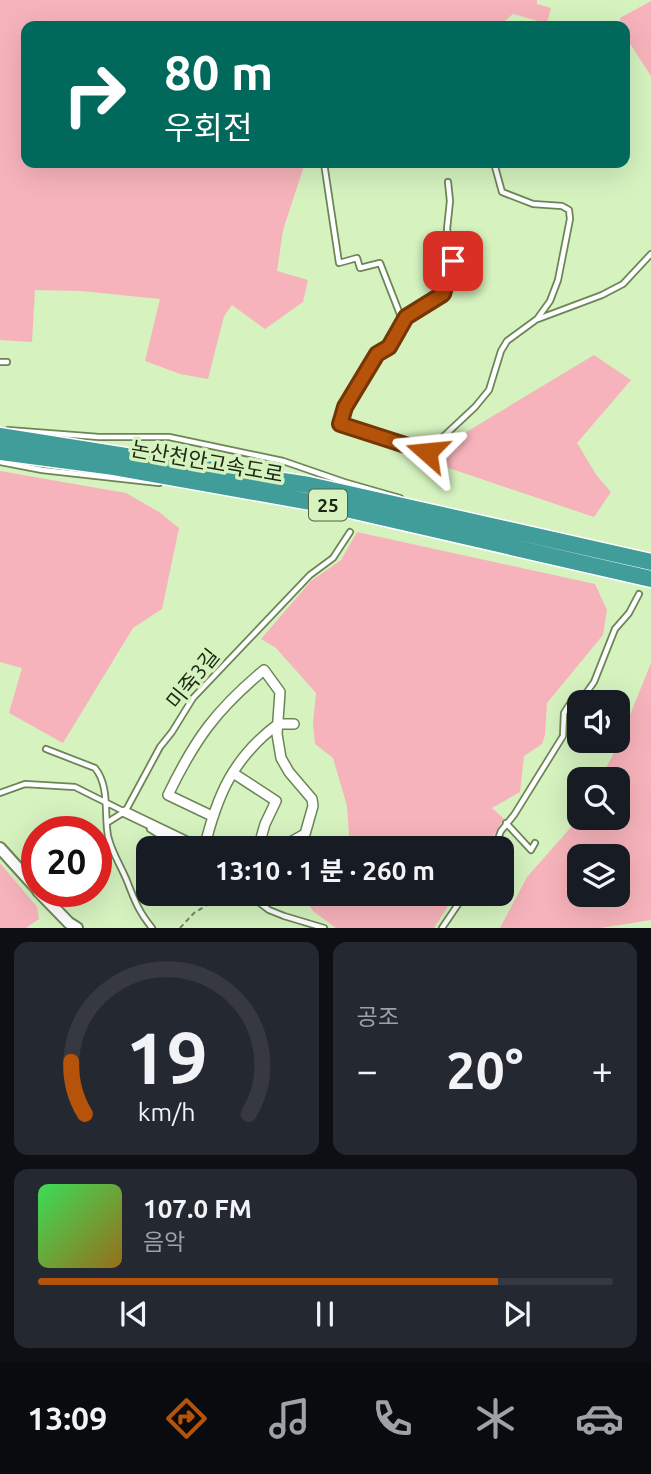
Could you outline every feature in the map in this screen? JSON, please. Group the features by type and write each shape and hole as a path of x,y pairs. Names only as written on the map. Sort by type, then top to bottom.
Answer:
{"highway":[{"name":"논산천안고속도로","path":"0,436 309,485 651,562"},
{"name":"논산천안고속도로","path":"0,452 114,467 333,506 651,579"}],"street":[{"path":"212,816 168,795 187,755 205,729 241,689 264,670 280,692 278,724 281,758 298,783 309,793 313,806 306,834 302,836"},
{"path":"207,836 222,790 255,742 278,724 294,724"},
{"path":"233,773 276,802 262,836"},
{"path":"125,812 176,836"},
{"path":"0,848 21,871"},
{"path":"52,907 69,927"}],"lane":[{"path":"325,168 339,263 357,258 360,268 380,263 403,323"},
{"path":"496,168 502,192 533,204 562,206 569,210 570,219 558,281 550,301 537,320"},
{"path":"427,452 340,424 345,407 377,354 389,347 406,317 443,294 453,261 447,229 450,201 448,182"},
{"path":"423,464 427,452 475,407 489,390 500,351 507,341 537,320 623,284 651,254"},
{"path":"0,362 7,362"},
{"path":"0,430 99,437 169,437 283,461 403,498"},
{"path":"0,462 42,470 165,484"},
{"path":"177,485 246,496 262,493"},
{"path":"427,505 439,508 449,516"},
{"name":"미죽3길","path":"125,812 160,747 193,698 310,575 333,558 350,531"},
{"path":"500,836 506,822 514,815 563,736 564,713 569,705 584,696 594,682 615,629 629,613 639,594"},
{"path":"46,749 95,768 100,774 107,816"},
{"path":"0,793 25,784 75,788 125,812 162,836"},
{"path":"112,819 125,812"},
{"path":"506,822 531,850 535,843"},
{"path":"112,847 135,905 152,928"},
{"path":"266,906 276,913 324,928"},
{"path":"442,928 457,906"}],"path":[{"path":"180,928 194,913 205,906"}],"shaded area":[{"path":"0,0 537,0 537,4 551,8 547,21 513,14 505,21 21,21 21,168 303,168 283,230 277,271 308,280 303,302 265,329 232,305 224,316 208,379 180,374 145,361 160,299 81,291 35,290 32,342 0,340"},
{"path":"651,1 651,76 630,44 630,21 620,21 620,18"},
{"path":"594,355 631,380 577,443 597,476 611,492 594,517 437,464 468,431"},
{"path":"0,471 126,493 159,512 179,528 162,609 133,628 63,743 9,713 22,668 0,662"},
{"path":"357,532 595,584 607,610 603,635 547,703 545,735 542,744 524,756 520,792 492,808 504,819 493,836 349,836 347,806 333,758 315,744 313,723 316,693 276,648 261,639 311,581 341,560"},
{"path":"651,663 651,920 600,928 500,928 527,877 569,830 630,830 630,767 606,767 614,753 630,753 630,715"},
{"path":"0,863 21,888 21,907 37,907 39,919 26,928 0,928"},
{"path":"310,906 448,906 434,928 336,928"}],"route":[{"path":"427,452 340,424 345,407 377,354 389,347 406,317 443,294 453,261"}]}
